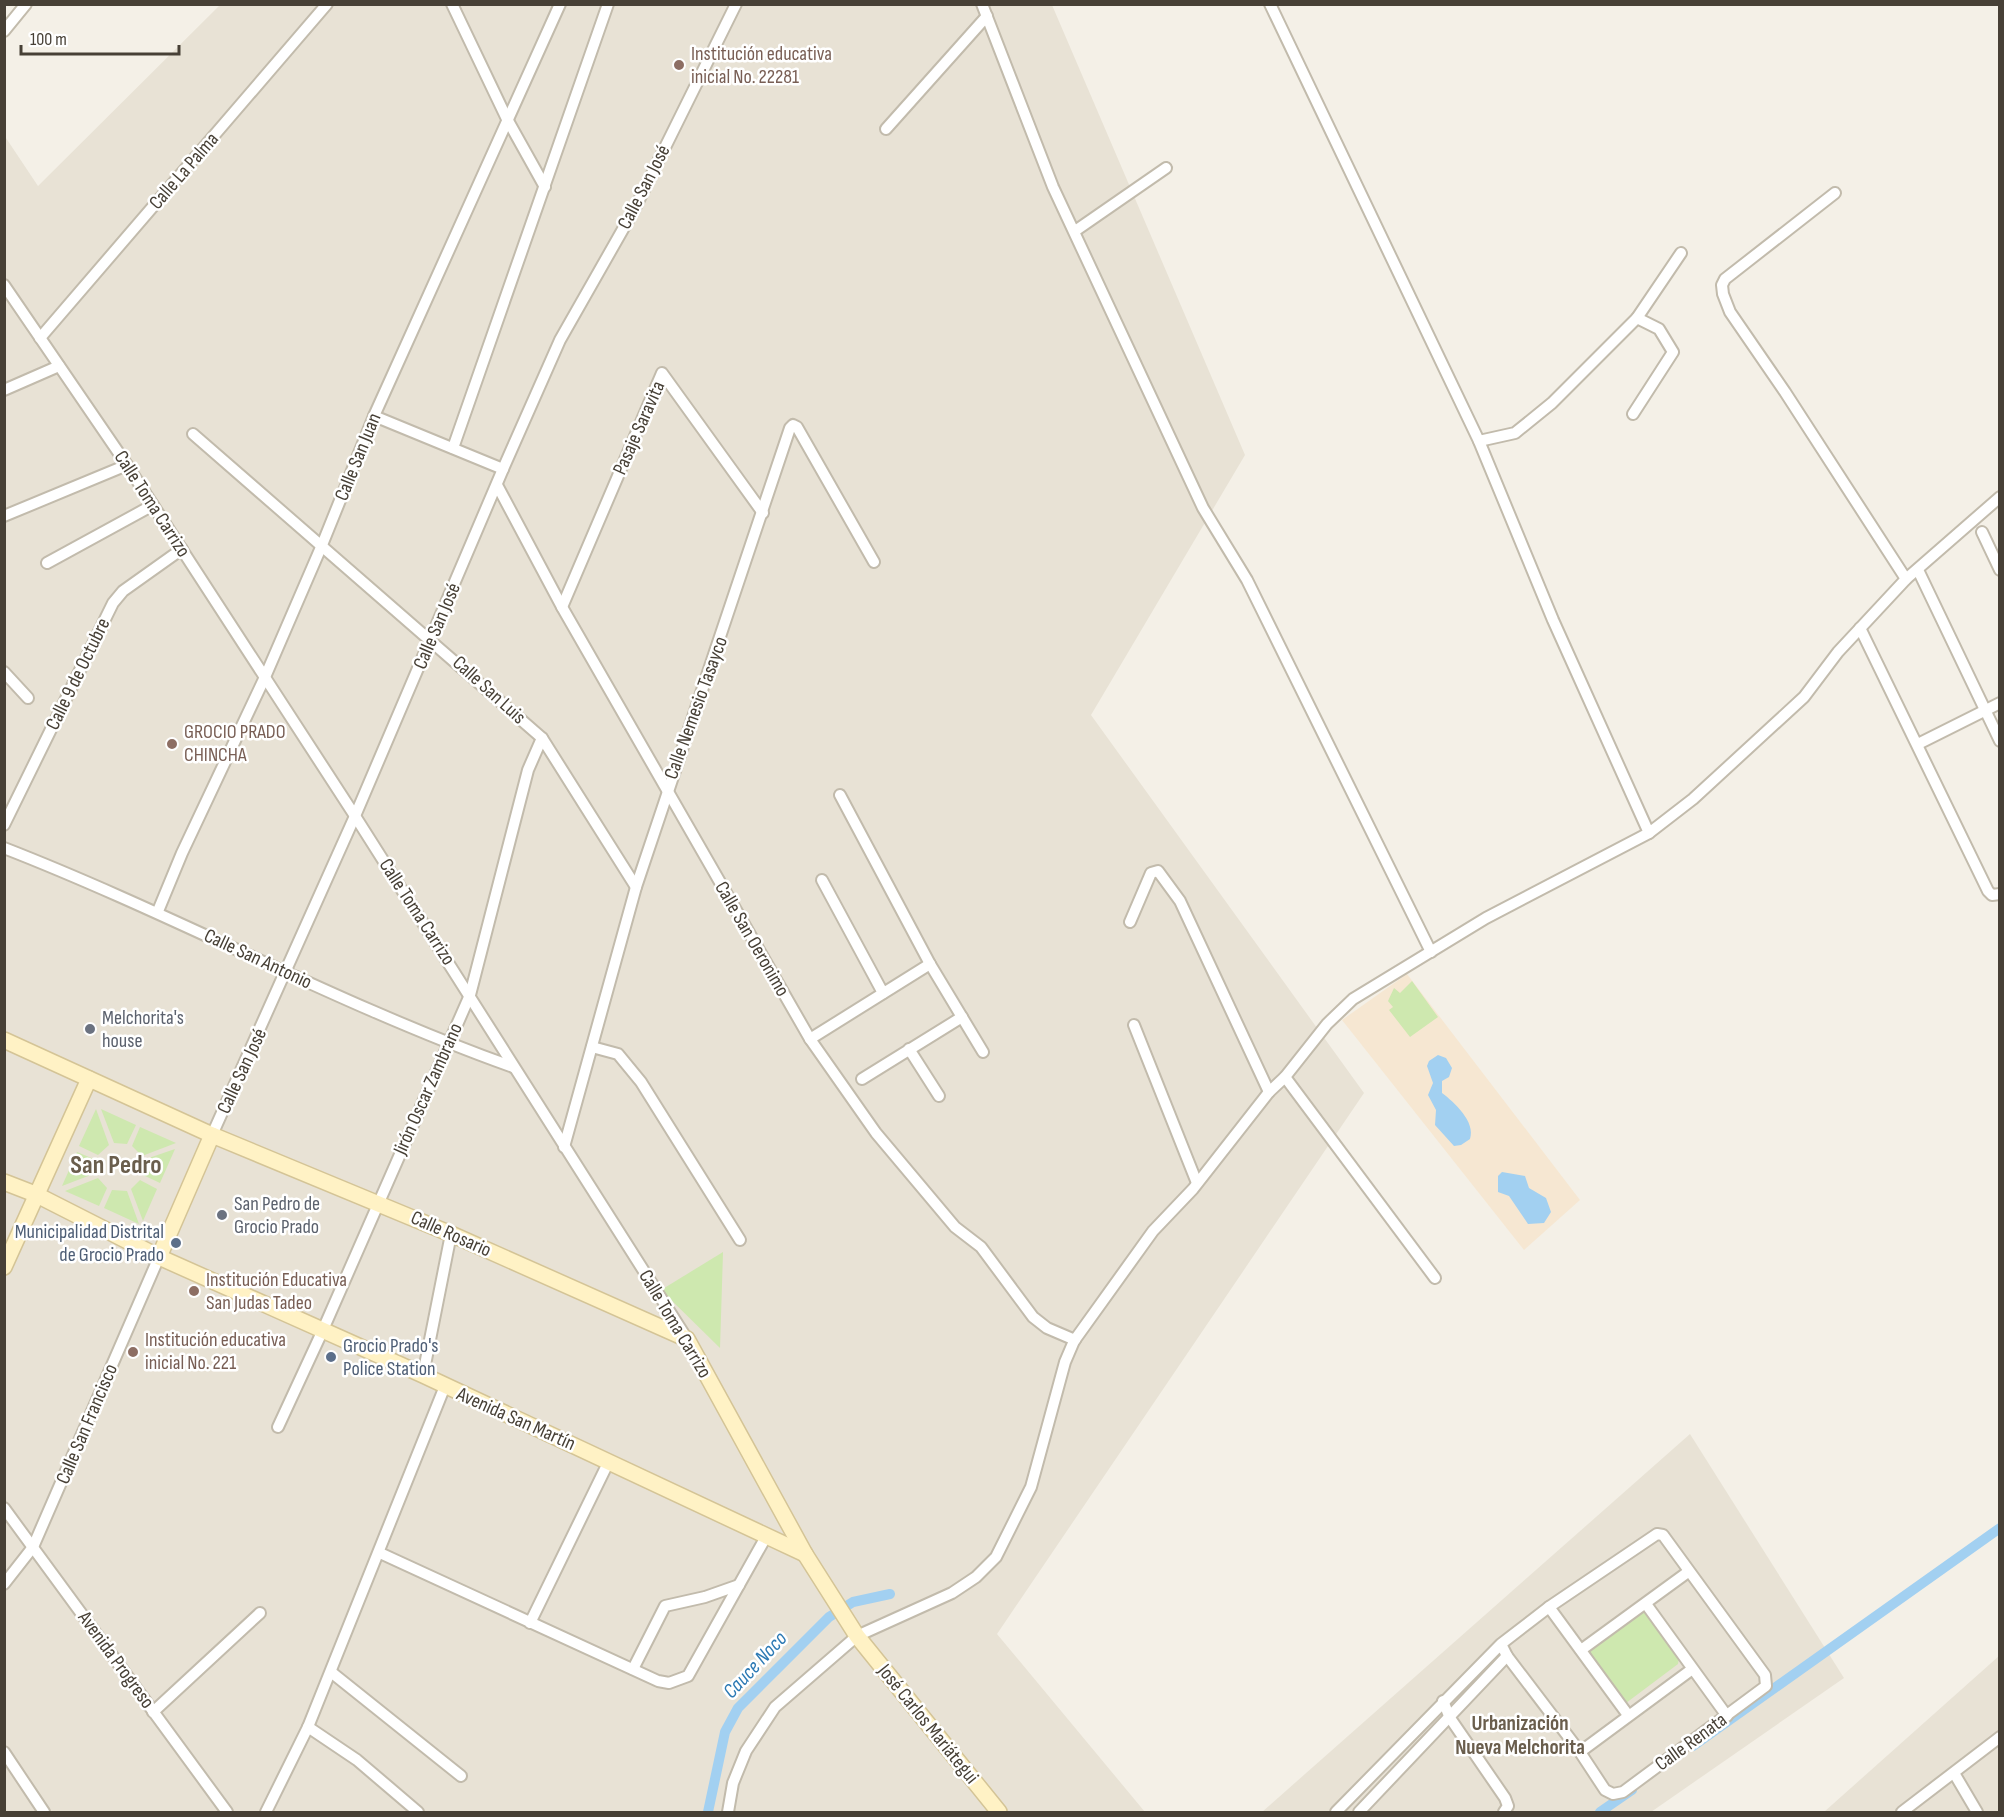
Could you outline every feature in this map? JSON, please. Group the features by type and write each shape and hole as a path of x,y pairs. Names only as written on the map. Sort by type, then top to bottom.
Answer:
{"main road":[{"name":"Calle Rosario","path":"4,1040 212,1135 452,1234 687,1339"},
{"path":"4,1267 35,1194 89,1079"},
{"name":"Calle San José","path":"159,1257 212,1135"},
{"name":"Avenida San Martín","path":"4,1182 35,1194 159,1257 322,1332 423,1375 805,1554"},
{"name":"Calle Toma Carrizo","path":"687,1339 805,1554 844,1615"},
{"name":"José Carlos Mariátegui","path":"844,1615 857,1636 999,1812"}],"street":[{"path":"4,31 26,4"},
{"name":"Calle La Palma","path":"40,338 327,4"},
{"path":"452,4 507,119 545,187"},
{"name":"Calle San Juan","path":"158,911 182,853 265,677 374,416 560,4"},
{"path":"453,448 608,4"},
{"name":"Calle San José","path":"212,1135 355,816 502,469 560,340 635,208 736,4"},
{"path":"982,4 1053,187 1203,508 1247,580 1431,952"},
{"path":"1270,4 1479,441 1553,620 1649,833"},
{"path":"886,129 987,16"},
{"path":"1075,231 1166,168"},
{"path":"1835,193 1725,279 1723,294 1730,312 1785,392 1905,579"},
{"path":"1479,441 1515,433 1552,403 1637,318 1681,253"},
{"name":"Calle Toma Carrizo","path":"4,285 127,465 265,677 470,995 513,1067 687,1339"},
{"path":"1633,414 1673,352 1659,329 1637,318"},
{"path":"4,390 59,366"},
{"name":"Pasaje Saravita","path":"562,607 662,373 763,513"},
{"path":"374,416 502,469"},
{"name":"Calle Nemesio Tasayco","path":"564,1147 636,886 790,428 797,427 874,562"},
{"name":"Calle San Luis","path":"193,434 543,738 636,886"},
{"path":"4,516 127,465"},
{"name":"Calle San Oeronimo","path":"497,485 562,607 810,1039 876,1133 955,1227 981,1247 1033,1317 1047,1328 1075,1340"},
{"path":"728,1812 733,1782 746,1751 775,1707 857,1636 952,1593 976,1577 996,1557 1031,1487 1065,1362 1075,1340 1153,1231 1197,1183 1269,1092 1285,1077 1327,1024 1353,999 1486,918 1649,833 1693,799 1804,697 1860,628 1905,579 2000,497"},
{"path":"47,563 153,505"},
{"path":"1982,532 2000,570"},
{"name":"Calle 9 de Octubre","path":"4,825 113,603 123,591 182,549"},
{"path":"1918,570 2000,741"},
{"path":"1860,628 1988,891 1992,895 2000,894"},
{"path":"7,678 28,698"},
{"path":"1918,744 1985,708 2000,703"},
{"name":"Jirón Oscar Zambrano","path":"278,1427 470,995 528,770 543,738"},
{"path":"840,795 930,964 983,1052"},
{"name":"Calle San Antonio","path":"4,848 158,911 286,973 448,1044 513,1067"},
{"path":"1130,922 1151,873 1161,873 1180,901 1269,1092"},
{"path":"822,880 882,993"},
{"path":"810,1039 930,964"},
{"path":"862,1079 962,1017"},
{"path":"1134,1025 1197,1183"},
{"path":"592,1047 618,1054 640,1082 740,1240"},
{"path":"909,1049 939,1096"},
{"path":"1285,1077 1435,1278"},
{"path":"423,1375 452,1234"},
{"name":"Calle San Francisco","path":"4,1584 33,1547 159,1257"},
{"path":"267,1812 308,1727 331,1672 444,1386"},
{"path":"530,1623 609,1461"},
{"name":"Avenida Progreso","path":"4,1508 227,1812"},
{"path":"1336,1812 1501,1644 1549,1607 1657,1534 1663,1535 1688,1572 1581,1650"},
{"path":"380,1552 530,1623 669,1683 688,1676 767,1535"},
{"name":"Calle Renata","path":"1580,1752 1605,1790 1613,1794 1623,1792 1766,1686 1765,1675 1688,1572"},
{"path":"633,1669 665,1606 705,1598 739,1585"},
{"path":"1646,1604 1691,1670 1727,1716"},
{"path":"1549,1607 1628,1715"},
{"path":"153,1712 260,1613"},
{"path":"1501,1644 1507,1656 1580,1752 1691,1670"},
{"path":"1359,1812 1507,1656"},
{"path":"331,1672 462,1776"},
{"path":"1443,1701 1450,1718 1505,1798 1508,1806 1504,1812"},
{"path":"308,1727 357,1760 418,1812"},
{"path":"1902,1812 2000,1737"},
{"path":"4,1752 44,1812"},
{"path":"1954,1773 1977,1812"}],"shaded area":[{"path":"220,5 1052,5 1245,455 1091,715 1364,1093 997,1634 1145,1812 5,1812 4,135 38,186"},
{"path":"1407,974 1580,1200 1524,1250 1342,1020"},
{"path":"1690,1434 1844,1678 1651,1812 1262,1812"},
{"path":"1999,1656 1999,1812 1824,1812"}],"green space":[{"path":"1412,981 1438,1017 1410,1037 1389,1010 1393,1007 1388,1001 1394,988 1400,993"},
{"path":"96,1109 109,1145 98,1155 79,1146"},
{"path":"101,1109 136,1125 127,1144 114,1143"},
{"path":"140,1127 176,1143 142,1156 132,1146"},
{"path":"175,1149 160,1183 143,1175 143,1160"},
{"path":"77,1152 96,1160 96,1173 62,1186"},
{"path":"98,1178 107,1188 99,1206 65,1191"},
{"path":"140,1180 157,1189 143,1221 131,1189"},
{"path":"112,1190 127,1191 139,1224 104,1208"},
{"path":"723,1252 720,1348 661,1290"},
{"path":"1639,1606 1679,1658 1678,1664 1626,1703 1621,1703 1581,1644"}],"water":[{"path":"1438,1055 1446,1058 1452,1068 1449,1077 1442,1081 1442,1093 1458,1107 1470,1126 1470,1139 1461,1145 1454,1146 1435,1125 1436,1110 1428,1095 1433,1083 1427,1066 1429,1061"},
{"path":"1502,1172 1525,1176 1529,1188 1546,1198 1551,1212 1544,1223 1528,1224 1509,1196 1498,1192 1498,1176"}],"waterway":[{"path":"1693,1746 2000,1528"},
{"name":"Cauce Noco","path":"708,1812 725,1732 738,1708 829,1617 853,1602 890,1594"},
{"path":"1600,1812 1632,1790"}],"place":[{"name":"Institución educativa inicial No. 22281","path":"679,65"},
{"name":"GROCIO PRADO CHINCHA","path":"172,744"},
{"name":"Melchorita's house","path":"90,1029"},
{"name":"San Pedro de Grocio Prado","path":"222,1215"},
{"name":"Municipalidad Distrital de Grocio Prado","path":"176,1243"},
{"name":"Institución Educativa San Judas Tadeo","path":"194,1291"},
{"name":"Institución educativa inicial No. 221","path":"133,1352"},
{"name":"Grocio Prado's Police Station","path":"331,1357"}],"district":[{"name":"San Pedro","path":"116,1165"},
{"name":"Urbanización Nueva Melchorita","path":"1520,1735"}]}
